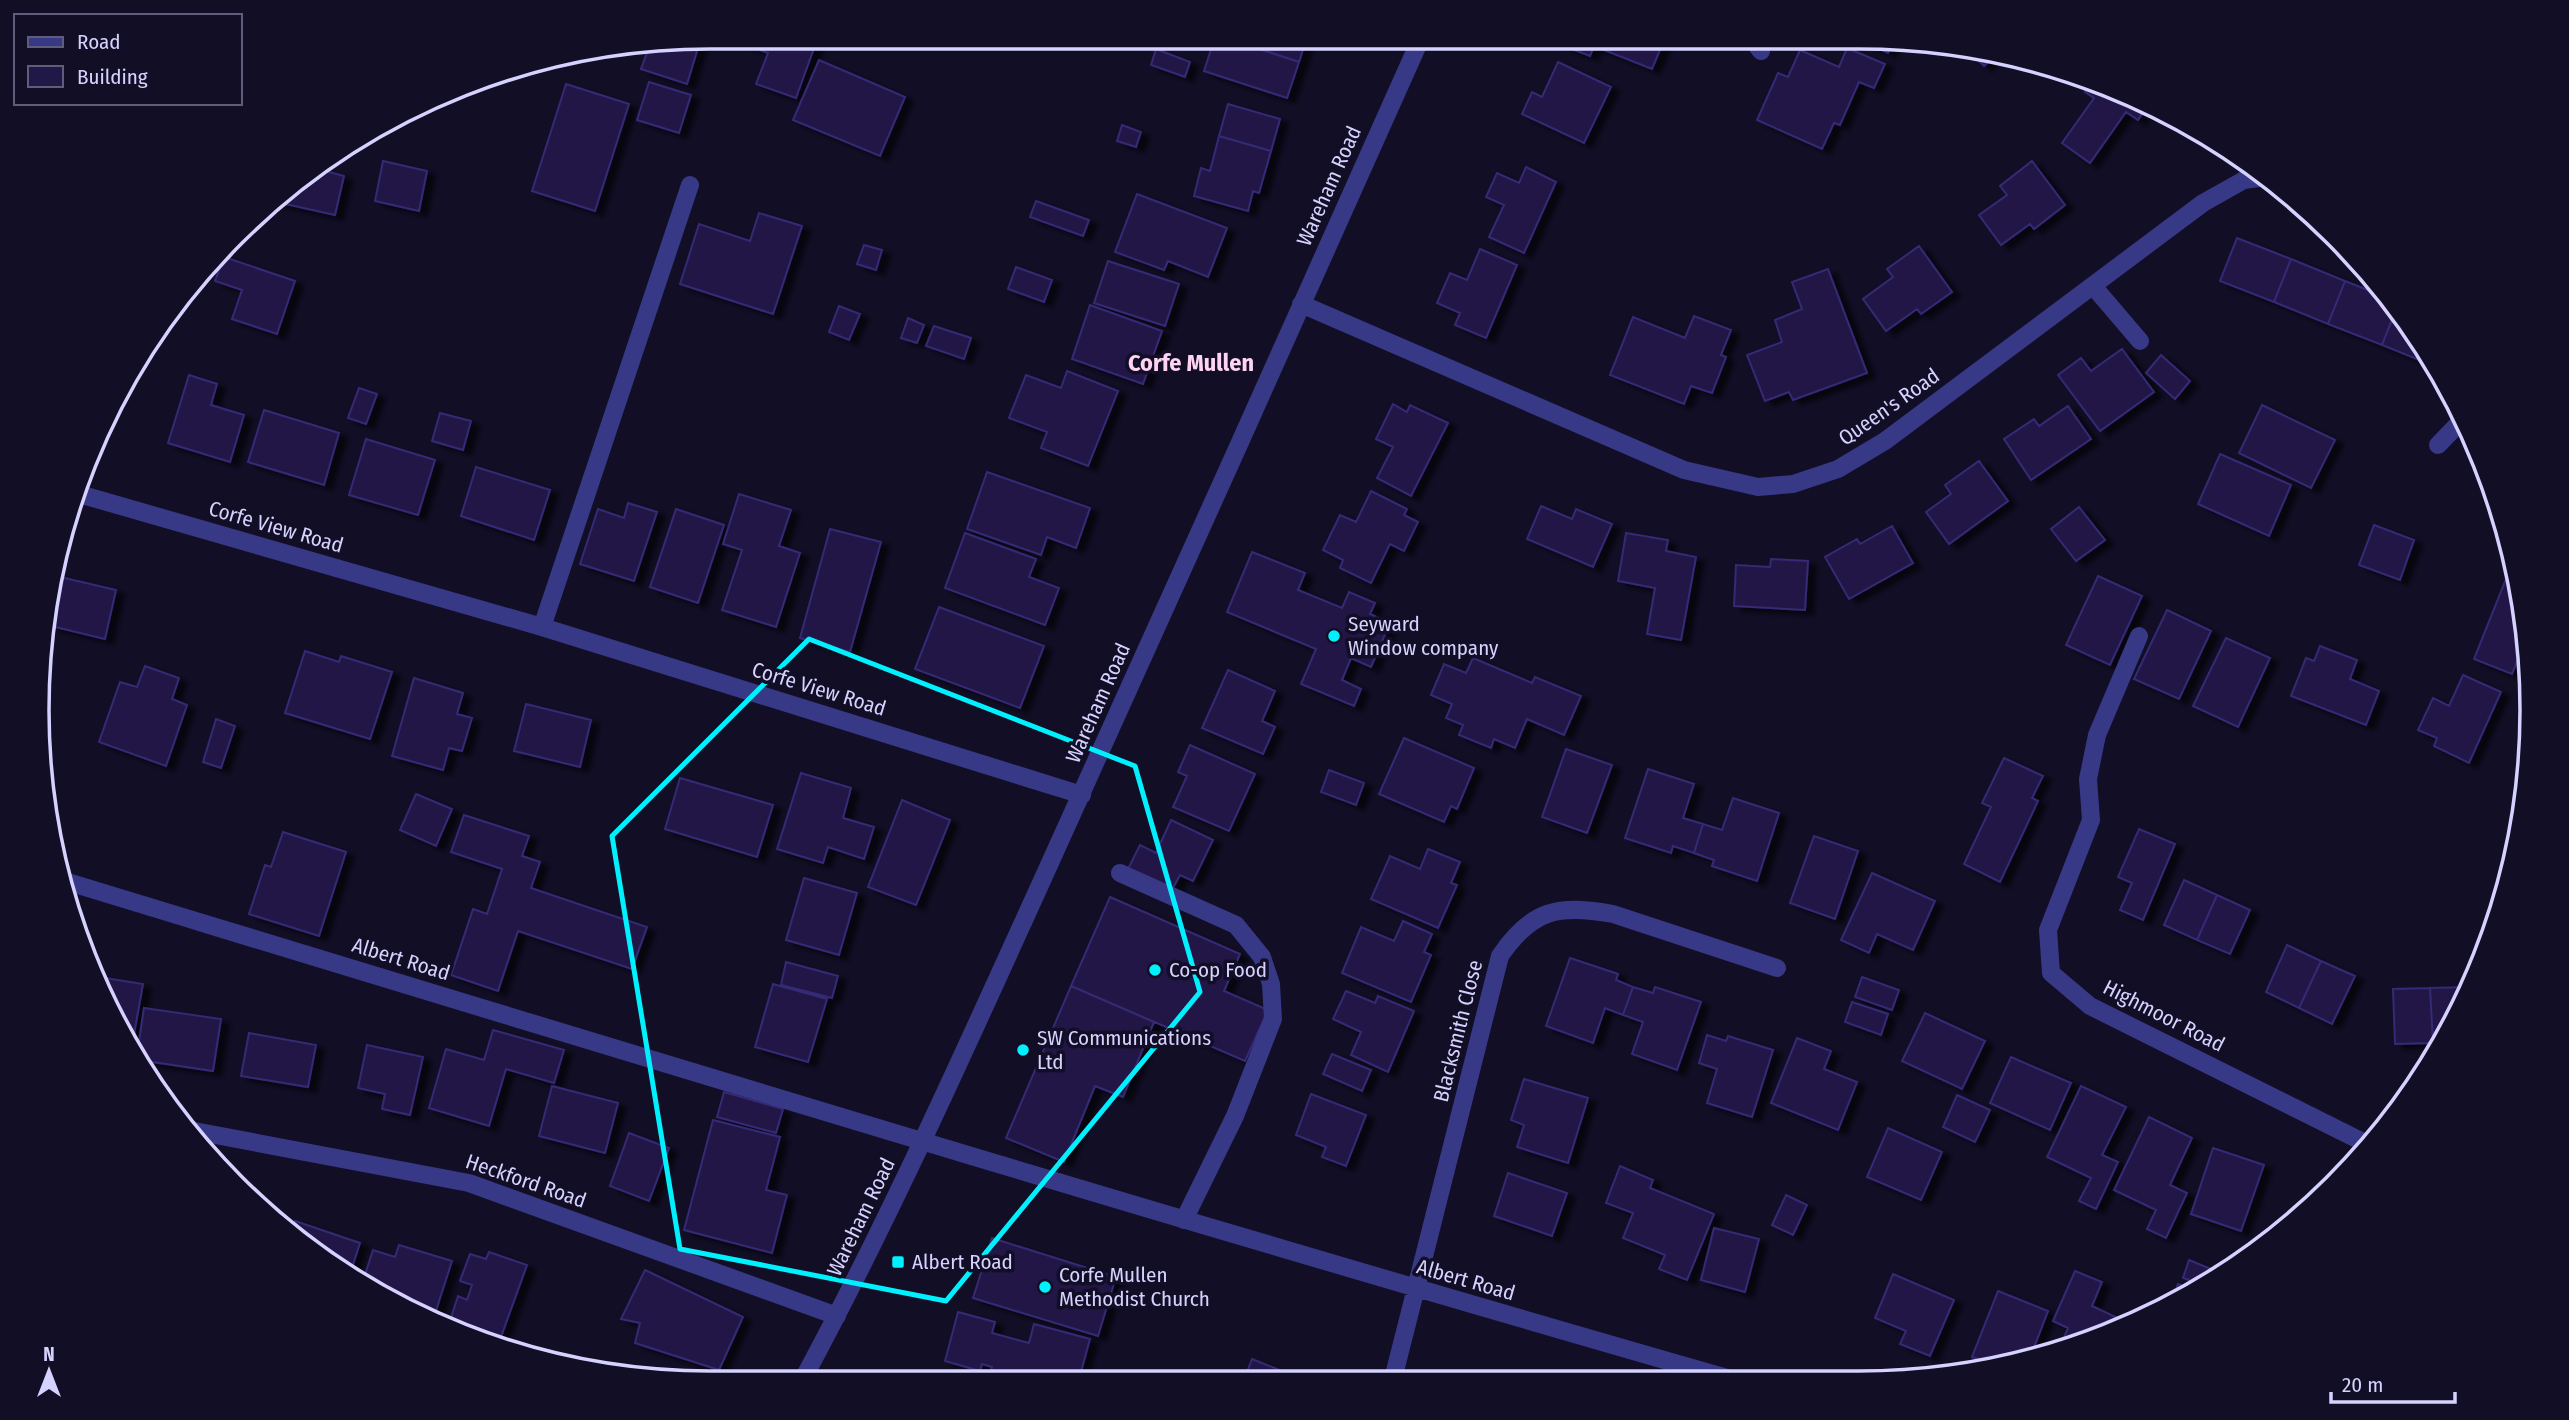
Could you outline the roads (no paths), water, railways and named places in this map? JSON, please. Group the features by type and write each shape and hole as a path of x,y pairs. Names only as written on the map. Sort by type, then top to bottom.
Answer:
{"street":[{"name":"Wareham Road","path":"807,1371 923,1142 1082,795 1416,49"},
{"name":"Queen's Road","path":"1301,304 1684,470 1758,487 1793,484 1838,470 1885,441 2203,203 2244,180 2252,179"},
{"path":"542,627 690,185"},
{"path":"2093,286 2140,341"},
{"path":"2438,445 2456,426"},
{"name":"Corfe View Road","path":"85,496 542,627 1082,795"},
{"name":"Highmoor Road","path":"2139,636 2097,735 2088,779 2091,820 2048,929 2051,973 2090,1006 2360,1141"},
{"path":"1121,873 1236,925 1262,957 1271,984 1273,1019 1236,1116 1185,1220"},
{"name":"Albert Road","path":"72,882 923,1142 1703,1371"},
{"name":"Blacksmith Close","path":"1395,1371 1500,956 1515,934 1530,920 1549,913 1587,909 1613,914 1777,968"},
{"name":"Heckford Road","path":"202,1133 470,1183 837,1316"}],"place":[{"name":"Seyward Window company","path":"1334,636"},
{"name":"Co-op Food","path":"1155,970"},
{"name":"SW Communications Ltd","path":"1023,1050"},
{"name":"Albert Road","path":"898,1262"},
{"name":"Corfe Mullen Methodist Church","path":"1045,1287"}],"district":[{"name":"Corfe Mullen","path":"1191,363"}]}
